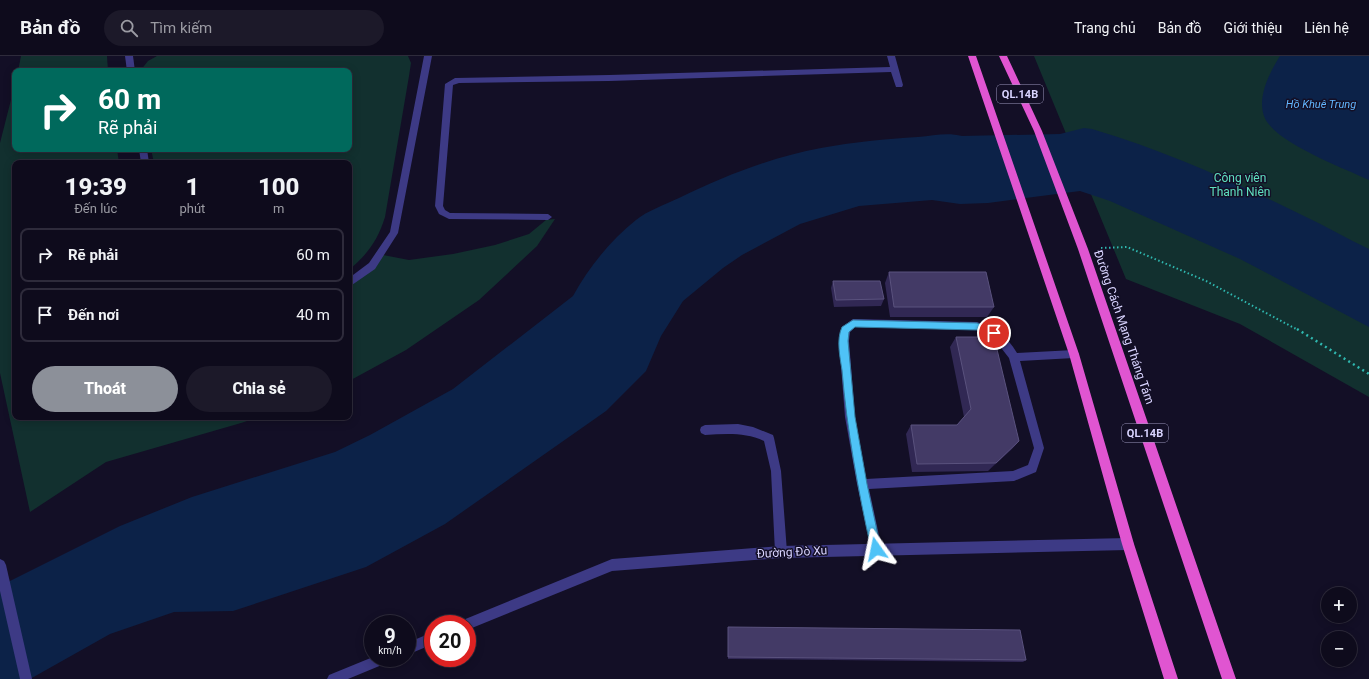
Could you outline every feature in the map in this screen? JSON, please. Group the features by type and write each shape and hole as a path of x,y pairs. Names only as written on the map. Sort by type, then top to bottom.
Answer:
{"highway":[{"name":"QL.14B","path":"972,56 1016,189 1074,354 1128,544 1171,679"},
{"name":"Đường Cách Mạng Tháng Tám","path":"1003,56 1038,131 1058,187 1083,249 1229,679"}],"street":[{"path":"129,56 131,68"},
{"path":"352,281 372,266 394,233 428,56"},
{"path":"891,56 899,85"},
{"path":"548,217 449,216 442,212 439,206 449,84 458,80 609,78 895,69"},
{"path":"862,484 1014,476 1032,468 1039,448 1014,357 1007,344 994,333 977,326 853,324 845,330 844,341 850,417 862,484 876,549"},
{"path":"1014,357 1074,354"},
{"path":"705,430 742,428 760,433 769,438 776,471 781,552"},
{"name":"Đường Đò Xu","path":"476,620 612,565 781,552 1128,544"},
{"path":"0,565 26,679"},
{"path":"333,679 364,666"}],"path":[{"path":"1083,249 1127,247 1206,281 1284,321 1369,374"}],"green space":[{"path":"21,56 107,56 108,68 19,68"},
{"path":"157,56 408,56 411,63 385,217 379,233 366,253 352,267 352,160 153,160 152,152 352,152 352,68 142,68 148,61"},
{"name":"Công viên Thanh Niên","path":"1034,56 1369,56 1369,397 1240,324 1126,279"},
{"path":"12,96 12,152 117,152 119,160 12,160 12,420 250,420 106,462 30,512 0,373 0,143"},
{"path":"555,219 537,246 479,300 406,350 352,379 352,280 383,255 409,260 453,254 495,245 529,234 546,220"}],"water":[{"name":"Hồ Khuê Trung","path":"1280,56 1369,56 1369,180 1295,145 1270,126 1264,116 1262,108 1263,92 1272,69"},
{"path":"1084,128 1092,129 1147,147 1226,179 1278,203 1369,249 1369,327 1240,259 1110,201 1080,191 988,203 960,204 932,200 859,206 800,224 742,255 723,268 683,301 661,336 646,371 606,411 445,524 366,567 233,611 174,612 110,634 30,679 0,679 0,586 120,526 192,497 335,452 370,435 453,389 573,296 593,265 617,237 636,220 651,211 713,182 748,168 821,148 870,141 951,134 962,136 1060,134"}],"building":[{"path":"889,272 986,272 994,307 894,307"},
{"path":"833,281 880,281 884,299 836,300"},
{"path":"956,337 994,337 1019,441 996,463 917,464 911,425 957,425 971,409"},
{"path":"728,627 1020,630 1026,660 728,657"}],"route":[{"path":"876,549 850,417 844,341 845,330 853,324 977,326 994,333"}]}
